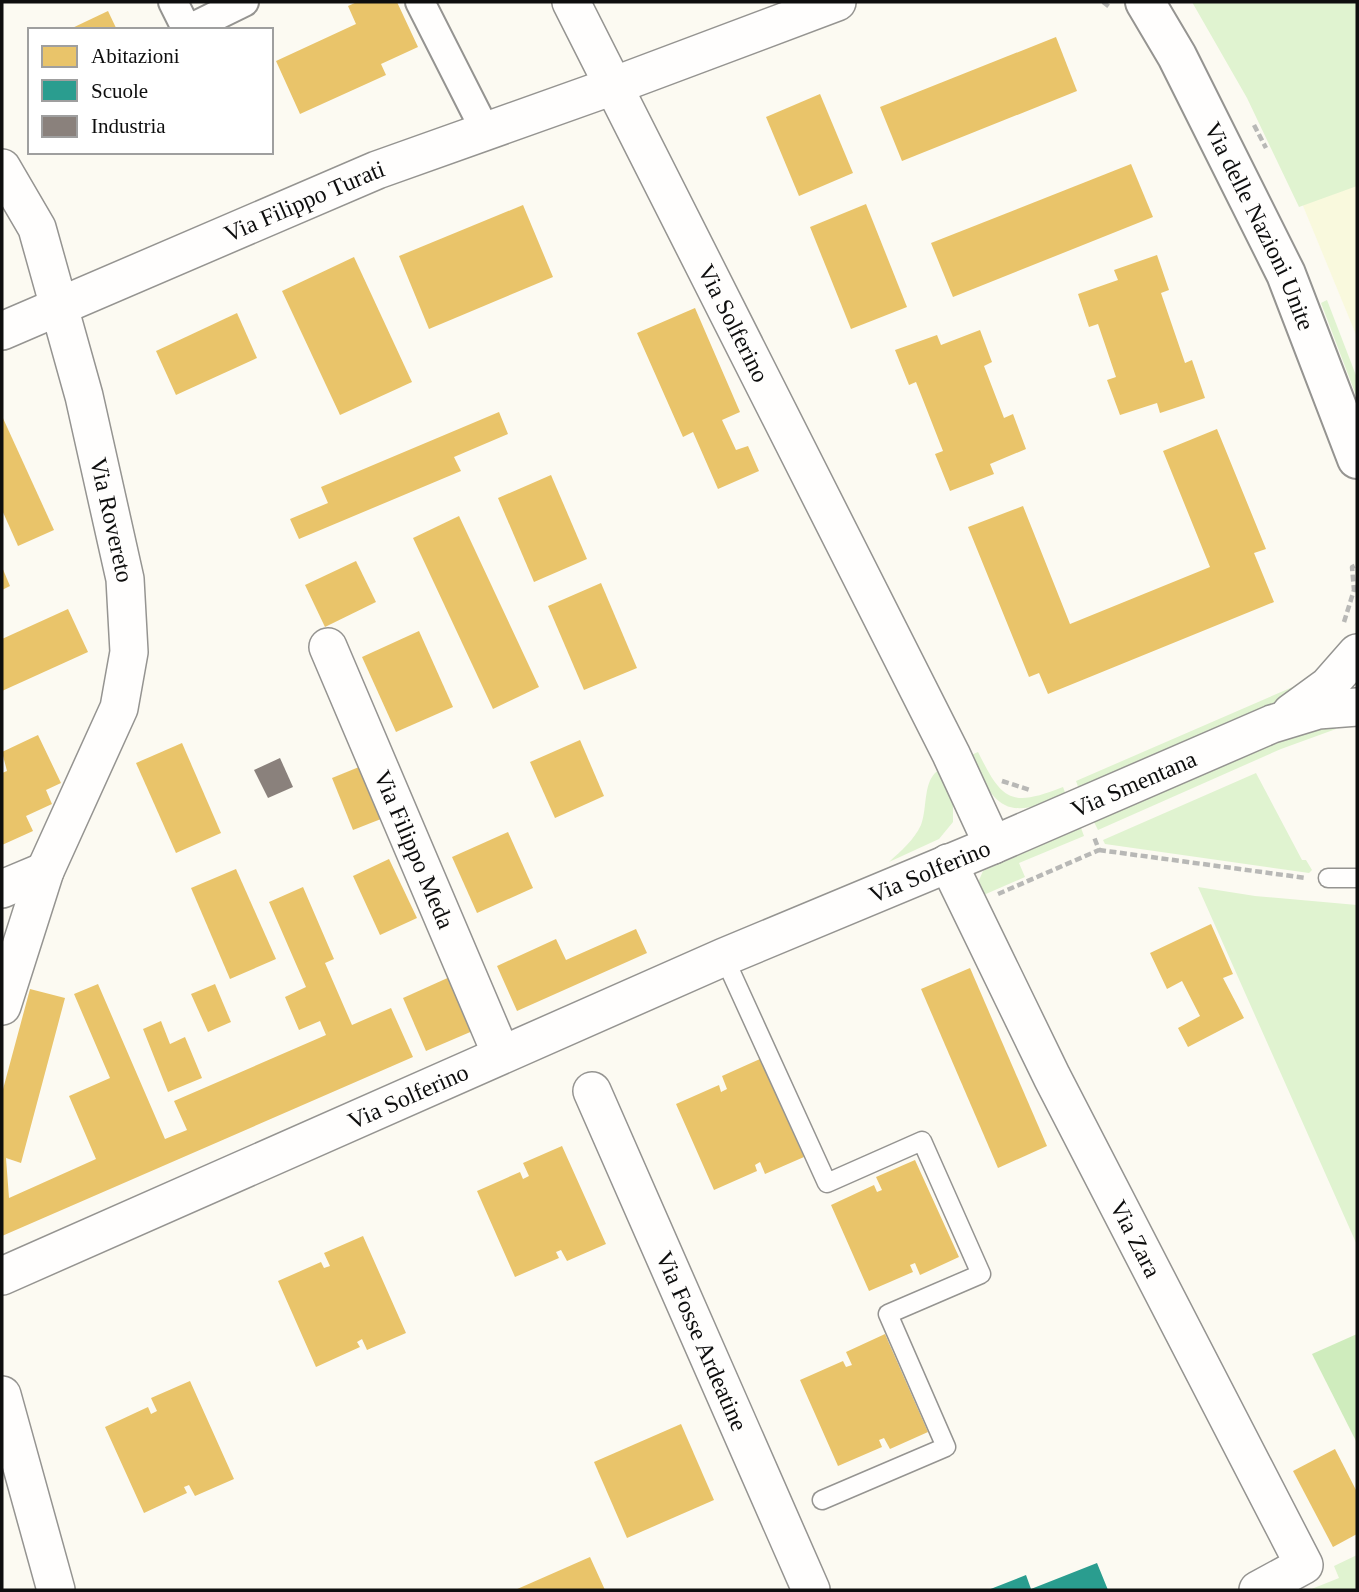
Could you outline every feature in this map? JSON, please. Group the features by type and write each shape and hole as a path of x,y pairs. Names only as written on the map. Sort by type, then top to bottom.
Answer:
{"street":[{"path":"173,2 186,28"},
{"path":"191,28 244,2"},
{"path":"420,2 486,132"},
{"name":"Via Solferino","path":"2,1276 724,957 993,845 951,754 571,2"},
{"name":"Via Filippo Turati","path":"2,331 377,170 837,2"},
{"name":"Via delle Nazioni Unite","path":"1145,2 1177,56 1286,274 1357,459"},
{"name":"Via Rovereto","path":"2,168 37,228 84,396 125,579 129,653 119,708 45,871 2,1006"},
{"name":"Via Smentana","path":"1272,724 1328,686 1348,643"},
{"name":"Via Filippo Meda","path":"328,647 501,1054"},
{"name":"Via Smentana","path":"993,845 1272,724 1318,710 1357,707"},
{"name":"Via Zara","path":"948,863 1058,1088 1304,1565 1258,1590"},
{"path":"2,889 45,871"},
{"name":"Via Fosse Ardeatine","path":"592,1091 811,1590"},
{"path":"2,1395 56,1590"}],"lane":[{"path":"1328,878 1357,878"},
{"path":"724,957 827,1183 922,1141 981,1274 888,1314 946,1447 822,1500"}],"path":[{"path":"1348,643 1354,590 1352,567 1357,565"},
{"path":"996,779 1037,793"},
{"path":"1099,850 1093,838 1105,832"},
{"path":"968,907 1099,850 1268,874 1328,878"}],"green space":[{"path":"1192,2 1357,2 1357,186 1299,207 1247,98"},
{"path":"1357,2 1357,337 1301,201"},
{"path":"1327,300 1357,378 1357,398 1321,303"},
{"path":"1309,676 1314,682 1291,696 1079,789 1076,781 1295,686"},
{"path":"1334,721 1336,729 1281,749 1098,830 1094,822 1296,733"},
{"path":"978,752 994,781 1001,790 1010,795 1019,798 1031,797 1063,787 1066,795 1030,807 1006,806 988,789 969,756"},
{"path":"940,769 953,799 953,822 939,839 889,862 907,845 921,825 930,780"},
{"path":"1256,773 1302,860 1306,860 1312,870 1309,873 1105,844 1103,840"},
{"path":"1081,828 1084,836 1019,863 1025,877 979,897 976,887 983,871"},
{"path":"1198,887 1255,896 1357,905 1357,1245"},
{"path":"1357,1334 1357,1443 1312,1354"},
{"path":"1357,1555 1357,1590 1309,1590 1339,1578 1334,1566"}],"building: Abitazioni":[{"path":"357,2 397,2 418,47 381,64 386,75 300,114 276,61 356,24 348,6"},
{"path":"108,11 116,28 72,28"},
{"path":"1056,37 1077,91 902,161 880,107"},
{"path":"820,94 853,173 799,196 766,117"},
{"path":"1131,164 1153,217 953,297 931,243"},
{"path":"866,204 907,307 851,329 810,227"},
{"path":"523,205 553,277 429,329 399,256"},
{"path":"1157,255 1169,290 1161,293 1185,363 1192,360 1205,398 1160,413 1157,403 1120,415 1107,380 1116,377 1098,324 1089,327 1078,294 1118,280 1114,270"},
{"path":"354,257 412,382 340,415 282,291"},
{"path":"695,308 740,412 722,420 736,450 748,446 759,471 718,489 693,432 683,437 637,333"},
{"path":"237,313 257,358 176,395 156,351"},
{"path":"980,330 992,362 984,366 1004,418 1013,414 1026,449 990,464 994,474 950,491 935,454 943,451 916,382 909,385 895,350 937,335 941,345"},
{"path":"499,412 508,434 454,457 461,471 299,539 290,519 328,503 321,487"},
{"path":"2,416 54,530 18,546 2,510"},
{"path":"1217,429 1266,549 1254,553 1274,602 1048,694 1039,673 1029,677 968,527 1023,506 1070,624 1210,567 1163,451"},
{"path":"551,475 587,559 534,582 498,498"},
{"path":"459,516 539,687 493,709 413,538"},
{"path":"356,561 376,602 325,627 305,585"},
{"path":"2,567 10,586 2,590"},
{"path":"601,583 637,668 584,690 548,606"},
{"path":"68,609 88,652 2,691 2,639"},
{"path":"419,631 453,707 396,732 362,657"},
{"path":"38,735 61,783 46,790 52,804 26,816 33,831 2,845 2,773 7,771 2,752"},
{"path":"580,740 604,796 555,818 530,762"},
{"path":"182,743 221,833 176,853 136,763"},
{"path":"359,767 381,819 353,830 332,778"},
{"path":"508,832 533,888 477,913 452,857"},
{"path":"389,859 417,918 380,935 353,876"},
{"path":"236,869 276,959 230,979 191,888"},
{"path":"303,887 334,959 325,963 352,1025 391,1008 413,1057 2,1236 2,1093 30,989 65,998 21,1163 6,1158 9,1198 96,1159 69,1096 110,1078 74,994 98,984 165,1139 187,1130 174,1101 326,1035 320,1021 299,1030 285,997 306,987 269,902"},
{"path":"1211,924 1233,974 1223,978 1244,1018 1188,1047 1178,1028 1200,1016 1182,981 1167,989 1150,953"},
{"path":"636,929 647,953 517,1011 497,966 556,939 566,960"},
{"path":"970,968 1047,1146 998,1168 921,989"},
{"path":"452,976 475,1030 426,1051 403,998"},
{"path":"215,984 231,1022 208,1032 191,994"},
{"path":"161,1021 170,1044 185,1037 202,1078 168,1092 143,1029"},
{"path":"760,1059 804,1157 765,1174 760,1162 755,1165 757,1171 714,1190 676,1104 719,1085 721,1092 727,1089 722,1076"},
{"path":"562,1146 606,1244 567,1261 561,1250 556,1252 559,1258 515,1277 477,1191 520,1172 523,1179 529,1176 523,1163"},
{"path":"915,1160 959,1257 920,1275 915,1263 910,1265 913,1272 869,1291 831,1205 874,1185 877,1192 882,1190 876,1177"},
{"path":"363,1236 406,1333 367,1350 362,1339 357,1342 360,1347 316,1367 278,1281 321,1262 324,1268 330,1266 324,1253"},
{"path":"885,1334 928,1432 890,1449 884,1438 879,1440 882,1447 838,1466 800,1380 843,1361 846,1367 852,1365 846,1352"},
{"path":"190,1381 234,1479 195,1496 189,1485 184,1487 187,1493 144,1513 105,1427 148,1407 151,1414 157,1411 151,1398"},
{"path":"681,1424 714,1500 627,1538 594,1462"},
{"path":"1335,1449 1357,1492 1357,1534 1333,1547 1293,1471"},
{"path":"590,1557 605,1590 515,1590"}],"building: Scuole":[{"path":"1097,1563 1108,1590 988,1590 1026,1575 1031,1589"}],"building: Industria":[{"path":"280,758 293,787 268,798 254,770"}]}
